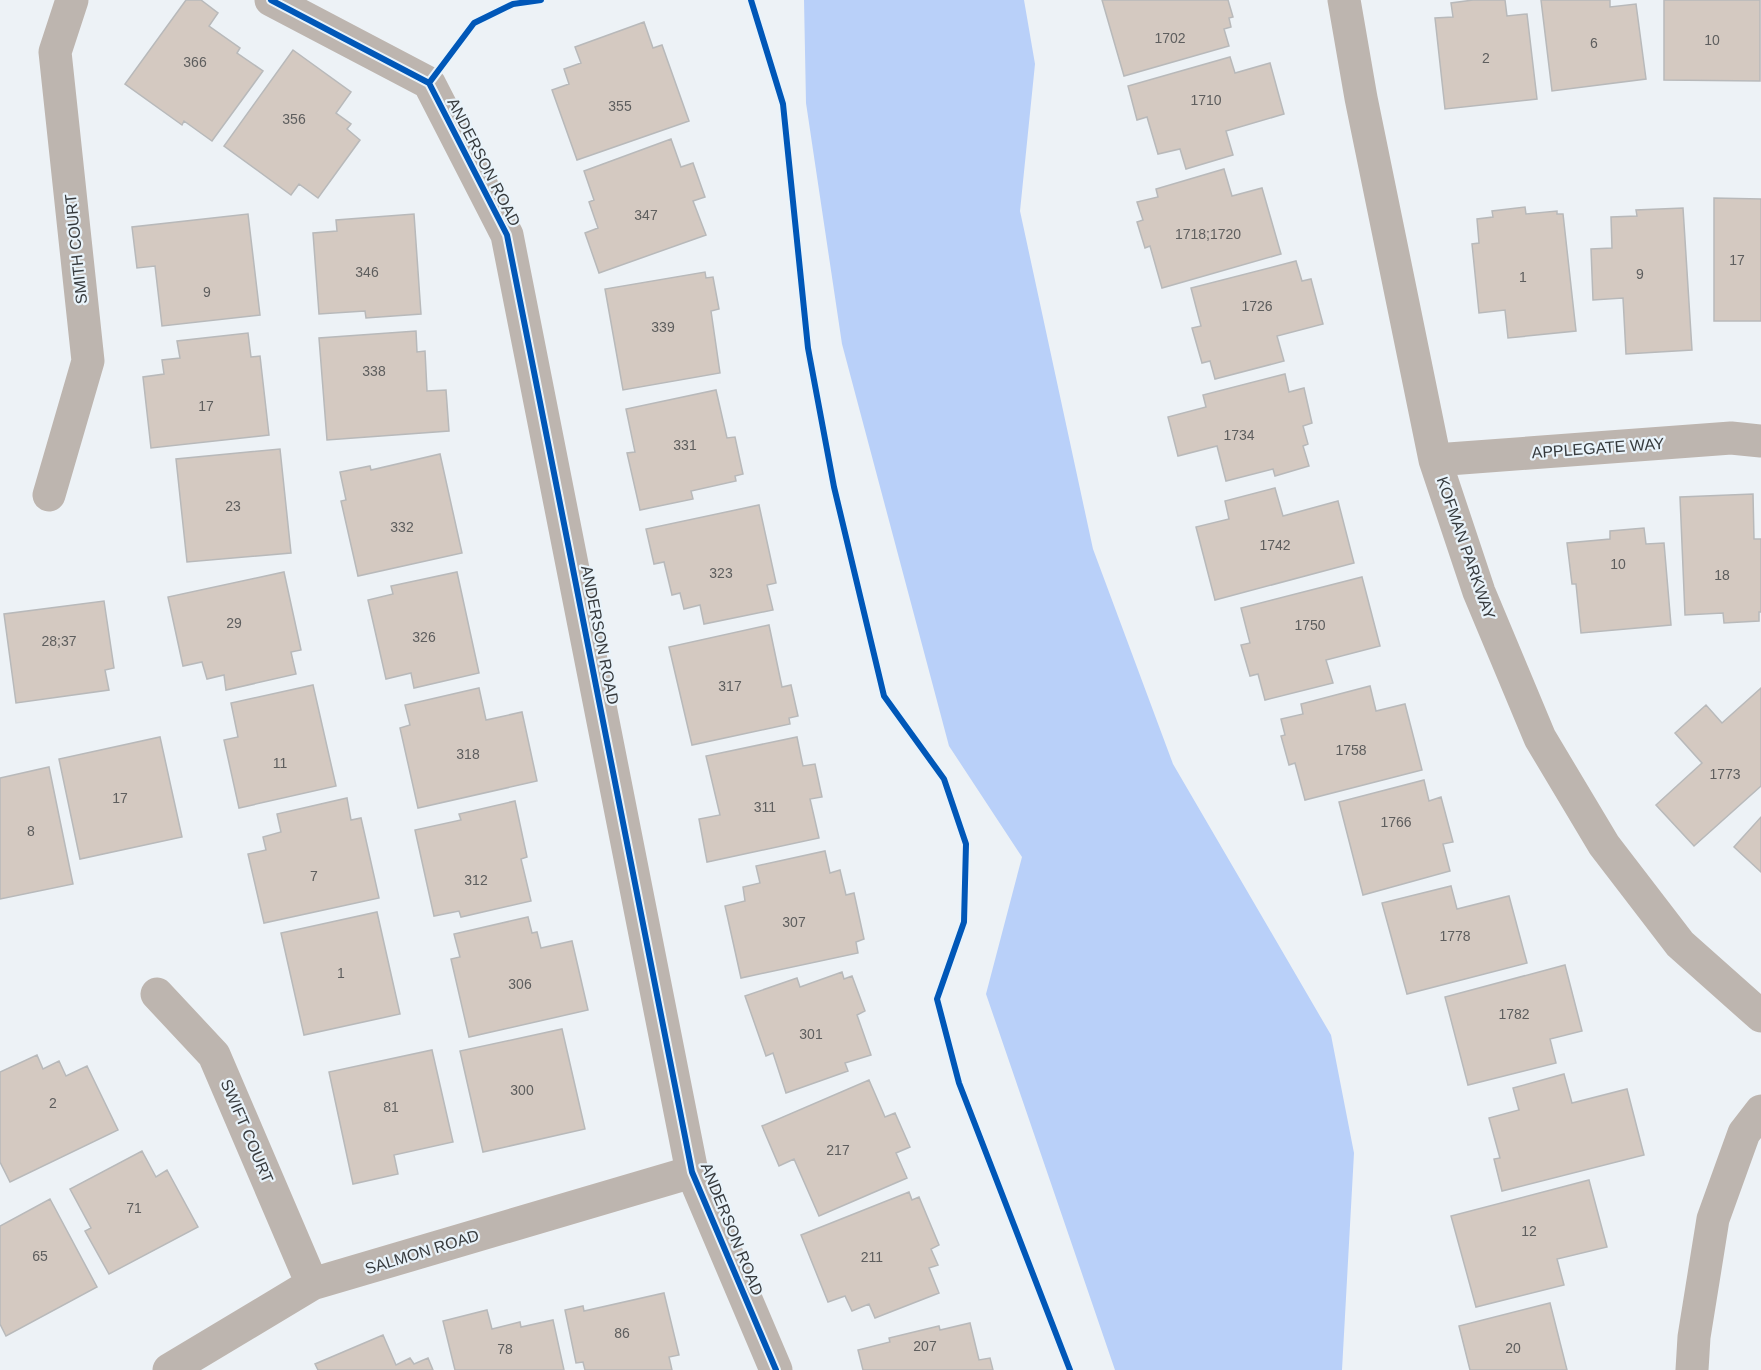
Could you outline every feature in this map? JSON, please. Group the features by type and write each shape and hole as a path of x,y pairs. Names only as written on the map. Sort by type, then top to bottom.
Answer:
{"street":[{"name":"SMITH COURT","path":"49,495 88,361 55,52 72,0"},
{"name":"ANDERSON ROAD","path":"271,0 429,83 507,236 692,1172 776,1370"},
{"name":"KOFMAN PARKWAY","path":"1344,0 1361,98 1435,460 1479,592 1540,738 1604,845 1680,944 1761,1016"},
{"name":"APPLEGATE WAY","path":"1435,460 1731,438 1761,441"},
{"name":"SWIFT COURT","path":"157,994 214,1055 312,1284"},
{"path":"1692,1370 1694,1337 1713,1219 1743,1133 1761,1111"},
{"name":"SALMON ROAD","path":"169,1370 312,1284 692,1172"}],"water":[{"path":"804,0 1024,0 1035,64 1020,211 1093,549 1173,764 1331,1035 1354,1153 1342,1370 1115,1370 986,994 1022,857 949,746 842,344 806,103"}],"building":[{"path":"186,0 201,0 218,13 209,26 240,48 237,53 263,71 212,141 184,121 182,125 125,84"},
{"path":"1102,0 1228,0 1233,17 1229,18 1231,27 1224,29 1229,46 1124,76"},
{"path":"1505,0 1507,16 1527,14 1537,99 1445,109 1435,18 1453,17 1451,3"},
{"path":"1541,0 1610,0 1610,7 1636,4 1646,79 1552,91"},
{"path":"1664,0 1760,0 1760,81 1664,80"},
{"path":"644,22 653,48 662,45 689,121 577,160 552,90 569,84 564,69 581,63 575,47"},
{"path":"293,50 351,92 336,113 351,124 347,129 360,140 318,198 299,184 291,195 224,146"},
{"path":"1230,57 1235,73 1270,63 1284,114 1226,131 1233,155 1186,169 1180,149 1158,154 1147,117 1137,120 1128,86"},
{"path":"671,139 681,167 693,163 705,197 693,201 706,235 599,273 585,233 598,228 589,202 594,200 584,171"},
{"path":"1224,169 1232,196 1262,188 1281,254 1162,288 1150,246 1145,248 1137,222 1143,220 1137,202 1158,197 1156,189"},
{"path":"1714,198 1761,199 1761,321 1714,321"},
{"path":"1525,207 1526,214 1557,211 1557,214 1563,214 1576,331 1508,338 1505,310 1479,313 1472,244 1479,243 1477,219 1493,217 1492,211"},
{"path":"1683,208 1692,350 1626,354 1623,298 1593,300 1591,249 1612,248 1611,217 1637,216 1636,210"},
{"path":"248,214 260,315 162,326 155,266 137,268 132,227"},
{"path":"414,214 421,314 366,318 365,311 319,314 313,233 337,231 336,220"},
{"path":"1296,261 1302,281 1311,279 1323,324 1277,336 1284,361 1215,379 1210,361 1202,363 1192,328 1201,326 1191,288"},
{"path":"705,272 706,278 713,277 719,309 711,311 720,373 623,390 605,289"},
{"path":"416,331 417,352 425,351 427,391 446,390 449,431 327,440 319,338"},
{"path":"248,333 251,357 260,356 269,435 151,448 143,377 164,374 162,360 180,358 177,341"},
{"path":"1285,374 1289,392 1304,388 1312,423 1303,426 1308,444 1303,446 1309,466 1275,476 1273,469 1226,481 1217,446 1178,456 1168,417 1206,407 1203,395"},
{"path":"716,390 727,438 735,437 743,474 735,476 736,481 691,491 693,499 640,510 627,453 635,452 626,409"},
{"path":"280,449 291,553 187,562 176,459"},
{"path":"440,454 462,553 358,576 341,501 346,500 340,472 370,466 371,470"},
{"path":"1275,488 1283,516 1338,501 1354,563 1215,600 1196,527 1229,519 1225,501"},
{"path":"1753,494 1754,539 1761,539 1759,621 1724,623 1723,613 1685,615 1680,497"},
{"path":"759,505 776,583 767,585 773,610 704,624 700,605 684,609 680,593 672,595 664,562 654,564 646,529"},
{"path":"1644,528 1646,544 1664,543 1671,625 1581,633 1576,584 1572,584 1567,543 1610,539 1610,531"},
{"path":"284,572 301,650 291,652 296,674 226,690 224,675 207,679 202,662 183,666 168,597"},
{"path":"457,572 479,673 414,688 411,673 386,679 368,600 393,594 391,586"},
{"path":"1362,577 1380,646 1326,660 1333,683 1265,700 1258,674 1250,676 1241,645 1250,643 1241,608"},
{"path":"104,601 114,668 105,670 109,690 16,703 4,614"},
{"path":"769,625 782,687 791,685 798,716 789,718 790,724 692,745 669,647"},
{"path":"313,685 336,786 239,808 224,740 238,737 231,703"},
{"path":"1370,686 1376,711 1405,704 1422,770 1305,800 1295,763 1289,765 1281,736 1285,735 1281,719 1303,714 1301,704"},
{"path":"479,688 486,720 522,712 537,781 418,808 400,728 410,725 405,705"},
{"path":"1761,688 1761,786 1694,846 1656,805 1702,763 1675,733 1706,705 1722,723"},
{"path":"160,737 182,837 80,859 59,759"},
{"path":"797,737 803,766 815,764 822,797 810,799 819,838 707,862 699,819 720,815 706,756"},
{"path":"49,767 73,884 0,899 0,778"},
{"path":"1424,780 1429,801 1441,797 1453,842 1443,844 1450,871 1363,895 1339,802"},
{"path":"347,798 351,820 361,818 379,898 264,923 248,854 266,850 263,837 281,832 277,814"},
{"path":"515,801 527,857 521,859 531,901 461,917 459,911 434,916 415,830 461,820 459,814"},
{"path":"1761,817 1761,872 1734,847"},
{"path":"825,851 830,873 840,870 846,895 854,893 864,939 856,942 858,953 741,978 725,906 745,901 743,887 760,883 756,866"},
{"path":"1451,886 1457,909 1509,896 1527,963 1407,994 1382,903"},
{"path":"377,912 400,1014 304,1035 281,933"},
{"path":"528,917 532,933 537,932 541,948 572,941 588,1010 469,1037 451,959 460,957 454,934"},
{"path":"1565,965 1582,1031 1550,1039 1556,1063 1468,1085 1445,997"},
{"path":"842,972 844,979 852,976 865,1011 857,1015 871,1055 845,1063 848,1071 786,1093 773,1053 766,1056 745,996 797,978 800,987"},
{"path":"562,1029 585,1129 483,1152 460,1051"},
{"path":"432,1050 453,1142 394,1155 398,1174 353,1184 329,1072"},
{"path":"37,1055 43,1069 59,1061 66,1076 87,1066 118,1130 10,1182 0,1162 0,1072"},
{"path":"1564,1074 1572,1103 1627,1089 1644,1155 1502,1191 1494,1159 1500,1158 1489,1118 1519,1110 1513,1088"},
{"path":"869,1080 885,1117 895,1113 910,1147 896,1153 907,1178 819,1216 794,1159 779,1166 762,1126"},
{"path":"142,1151 156,1177 167,1170 198,1227 109,1274 85,1231 91,1228 70,1189"},
{"path":"1589,1180 1607,1247 1557,1259 1564,1285 1476,1307 1451,1216"},
{"path":"909,1192 912,1200 919,1197 939,1245 931,1249 938,1265 929,1268 939,1293 875,1318 869,1304 852,1311 845,1296 828,1302 801,1235"},
{"path":"50,1199 97,1287 6,1336 0,1324 0,1226"},
{"path":"664,1293 679,1355 669,1357 672,1370 585,1370 583,1362 576,1363 565,1310 583,1306 584,1311"},
{"path":"1550,1303 1567,1370 1470,1370 1459,1326"},
{"path":"487,1310 492,1329 520,1322 521,1327 553,1320 564,1370 455,1370 443,1321"},
{"path":"970,1323 979,1360 990,1358 993,1370 863,1370 858,1350 890,1342 889,1338 939,1326 940,1330"},
{"path":"383,1335 396,1365 410,1358 414,1364 428,1358 433,1370 318,1370 315,1364"}],"cycle path":[{"path":"271,0 429,83 507,235 692,1172 776,1370"},
{"path":"429,83 474,23 513,4 541,0"},
{"path":"751,0 783,104 808,348 834,487 884,696 944,779 966,844 964,922 937,999 959,1083 1070,1370"}]}
